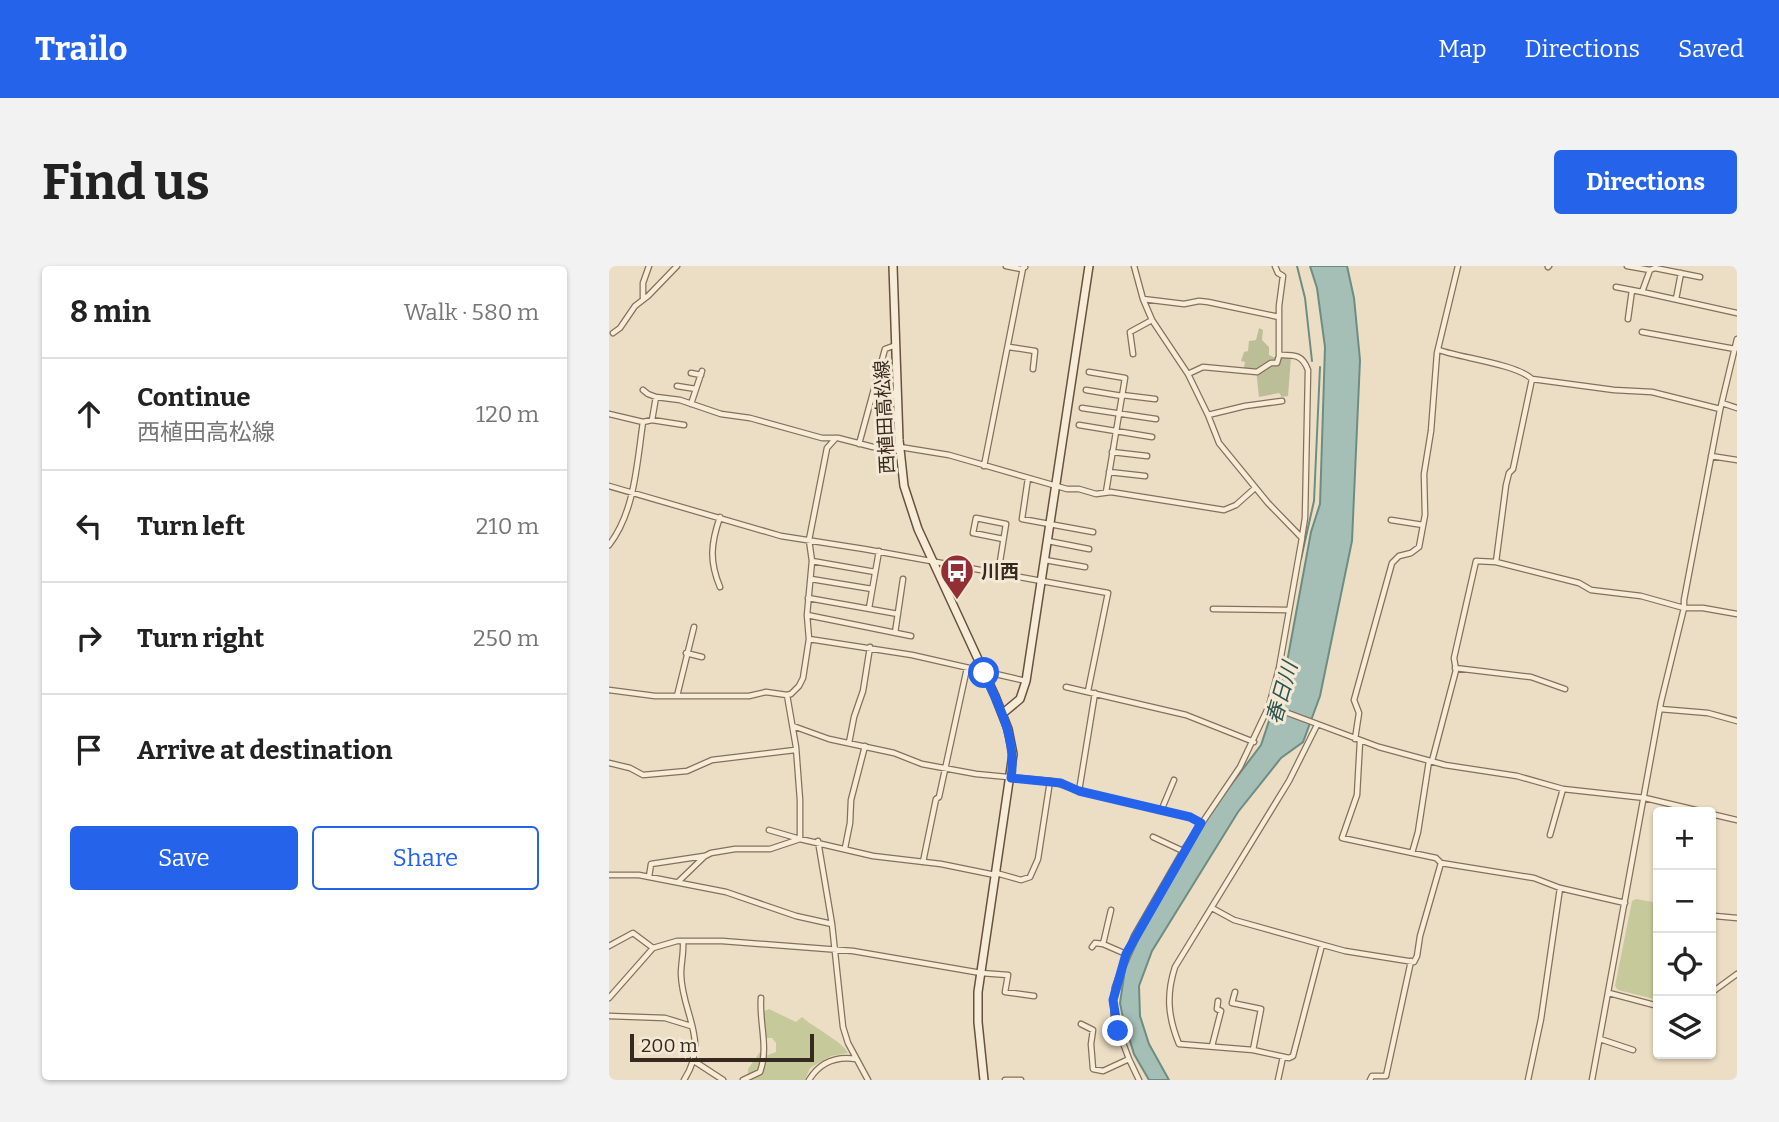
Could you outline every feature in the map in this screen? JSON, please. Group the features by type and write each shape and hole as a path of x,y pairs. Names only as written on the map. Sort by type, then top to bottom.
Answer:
{"main road":[{"name":"西植田高松線","path":"893,266 897,397 904,486 909,506 1002,713 1011,742 1013,765 981,973 978,1014 984,1080"},
{"path":"1002,713 1020,699 1026,681 1089,266"}],"street":[{"path":"643,299 643,283 649,266"},
{"path":"613,333 677,266"},
{"path":"984,466 1024,267 1006,266"},
{"path":"1134,266 1152,320 1188,374 1219,443 1255,488 1302,538"},
{"path":"1188,374 1203,367 1257,372 1271,363 1277,363 1283,276 1275,266"},
{"path":"1458,266 1439,350 1424,474 1426,506 1419,547 1411,553 1399,556 1392,563 1354,700 1359,713 1357,795 1342,838 1436,858 1441,863 1534,878 1560,888 1626,903"},
{"path":"1627,266 1650,270 1655,268 1700,277"},
{"path":"1642,292 1650,270"},
{"path":"1676,299 1681,273"},
{"path":"1616,287 1737,313"},
{"path":"1627,319 1632,290"},
{"path":"1143,299 1184,304 1208,302 1279,317"},
{"path":"1133,354 1130,332 1152,320"},
{"path":"1642,332 1735,349"},
{"path":"1592,1080 1660,709 1684,608 1720,410 1737,339"},
{"path":"859,444 885,349 896,345"},
{"path":"1009,347 1035,351 1033,369"},
{"path":"1439,350 1504,367 1528,375 1532,379 1614,390 1652,392 1720,410"},
{"path":"1139,1080 1118,1031 1113,1007 1115,987 1126,954 1183,851 1254,742 1271,707 1279,668 1305,518 1308,370 1305,362 1297,355 1279,355"},
{"path":"1089,372 1125,378 1106,492"},
{"path":"691,373 702,373 691,404"},
{"path":"1496,562 1506,485 1513,469 1532,379"},
{"path":"677,386 696,389"},
{"path":"643,390 656,397 721,414 750,418 822,438 949,455 1091,494 1106,492 1224,510 1236,505 1255,488"},
{"path":"1086,390 1155,399"},
{"path":"874,391 897,397"},
{"path":"652,420 656,397"},
{"path":"1208,415 1282,401"},
{"path":"1722,403 1737,408"},
{"path":"1082,408 1156,419"},
{"path":"609,414 643,422 652,420 684,425"},
{"path":"609,544 620,531 631,492 643,422"},
{"path":"1079,425 1152,437"},
{"path":"822,438 827,448"},
{"path":"609,690 655,696 749,696 766,692 787,695 799,686 803,678 809,639 807,615 812,561 809,540 827,448 836,438"},
{"path":"1112,452 1147,456"},
{"path":"1711,456 1737,460"},
{"path":"1109,472 1145,477"},
{"path":"1028,478 1022,519 1093,532"},
{"path":"609,486 720,517 762,532 998,574 1041,579 1108,593 1088,691"},
{"path":"720,517 714,536 712,564 720,587"},
{"path":"998,574 1006,524 976,518 973,534 1003,539"},
{"path":"1391,520 1423,525"},
{"path":"1047,541 1089,550"},
{"path":"869,608 879,551"},
{"path":"1044,559 1085,567"},
{"path":"812,561 875,572"},
{"path":"1412,853 1431,761 1455,668 1454,658 1476,561 1496,562 1579,583 1591,590 1641,596 1684,608 1703,608 1737,614"},
{"path":"811,579 872,589"},
{"path":"895,633 903,579"},
{"path":"808,598 898,614"},
{"path":"1213,609 1288,610"},
{"path":"807,615 912,636"},
{"path":"677,696 694,627"},
{"path":"809,639 870,647 1026,681"},
{"path":"849,743 863,691 870,647"},
{"path":"686,653 702,657"},
{"path":"923,862 967,668"},
{"path":"1455,668 1531,677 1565,689"},
{"path":"1066,687 1186,715 1254,742"},
{"path":"1079,791 1095,693"},
{"path":"787,695 793,726 800,800 800,839"},
{"path":"1271,707 1358,740 1431,761 1517,776 1563,789 1645,798 1682,807"},
{"path":"1660,709 1708,713 1737,721"},
{"path":"1316,724 1289,781 1175,967 1169,987 1168,1007 1171,1025 1179,1044 1293,1056 1322,945"},
{"path":"793,726 829,739 894,753 922,764 962,772 1050,781 1079,791 1190,817 1201,823"},
{"path":"845,848 851,800 865,746"},
{"path":"609,763 630,768 643,775 687,771 712,760 795,750"},
{"path":"1161,811 1174,780"},
{"path":"769,831 873,856 1021,880 1030,877 1038,859 1050,781"},
{"path":"1550,835 1563,789"},
{"path":"1716,815 1737,820"},
{"path":"1153,837 1183,851"},
{"path":"649,877 651,864 726,850 770,849 800,839"},
{"path":"818,841 832,924 843,1027 869,1080"},
{"path":"677,883 705,856"},
{"path":"1370,1080 1371,1076 1386,1076 1411,961 1417,956 1441,863"},
{"path":"609,875 649,877 726,892 796,916 832,924"},
{"path":"1528,1080 1541,1019 1560,888"},
{"path":"1212,908 1234,920 1322,945 1411,961"},
{"path":"1103,944 1111,909"},
{"path":"1716,916 1737,918"},
{"path":"609,946 633,933 653,948"},
{"path":"609,998 653,948 683,941 834,949 1008,975 1005,992 1034,996"},
{"path":"683,941 681,976 697,1045 694,1061 684,1080"},
{"path":"1092,947 1095,943 1103,944 1126,954"},
{"path":"1716,989 1737,974"},
{"path":"1235,992 1232,1003 1261,1009 1253,1050"},
{"path":"1609,993 1653,1005"},
{"path":"761,998 765,1051 760,1072 763,1080"},
{"path":"1212,1046 1221,1011 1217,1009 1218,1001"},
{"path":"609,1016 665,1018 692,1026"},
{"path":"1081,1024 1093,1030 1093,1069 1103,1071 1129,1059"},
{"path":"1600,1039 1633,1050"},
{"path":"1278,1080 1283,1057"},
{"path":"809,1080 820,1067 838,1058 857,1059"},
{"path":"694,1061 723,1080"},
{"path":"743,1080 760,1072"},
{"path":"1005,1080 1021,1080"}],"green space":[{"path":"1259,328 1263,330 1262,340 1269,347 1269,355 1291,357 1288,396 1282,397 1279,393 1259,397 1256,369 1244,368 1245,362 1241,361 1244,352 1248,351 1249,341 1256,340"},
{"path":"1636,899 1653,902 1653,999 1618,990 1615,986 1632,901"},
{"path":"769,1009 796,1022 802,1017 840,1044 848,1053 831,1056 810,1068 805,1080 748,1080 748,1069 760,1052 768,1055 776,1052 776,1043 772,1038 766,1038 762,1012"}],"water":[{"name":"春日川","path":"1310,266 1347,266 1354,298 1360,360 1352,541 1320,696 1303,742 1281,758 1238,812 1152,951 1139,986 1140,1016 1149,1044 1169,1080 1149,1080 1134,1054 1123,1018 1120,1003 1125,969 1140,935 1212,810 1261,745 1285,673 1311,532 1320,504 1325,347 1317,288"}],"waterway":[{"path":"1297,266 1305,298 1312,361"},
{"path":"1301,559 1314,501 1320,367"}],"place":[{"name":"川西","path":"957,601"}],"route":[{"path":"984,673 1008,729 1013,754 1011,778 1061,783 1079,791 1190,817 1201,823 1126,954 1113,1000 1118,1031"}]}
